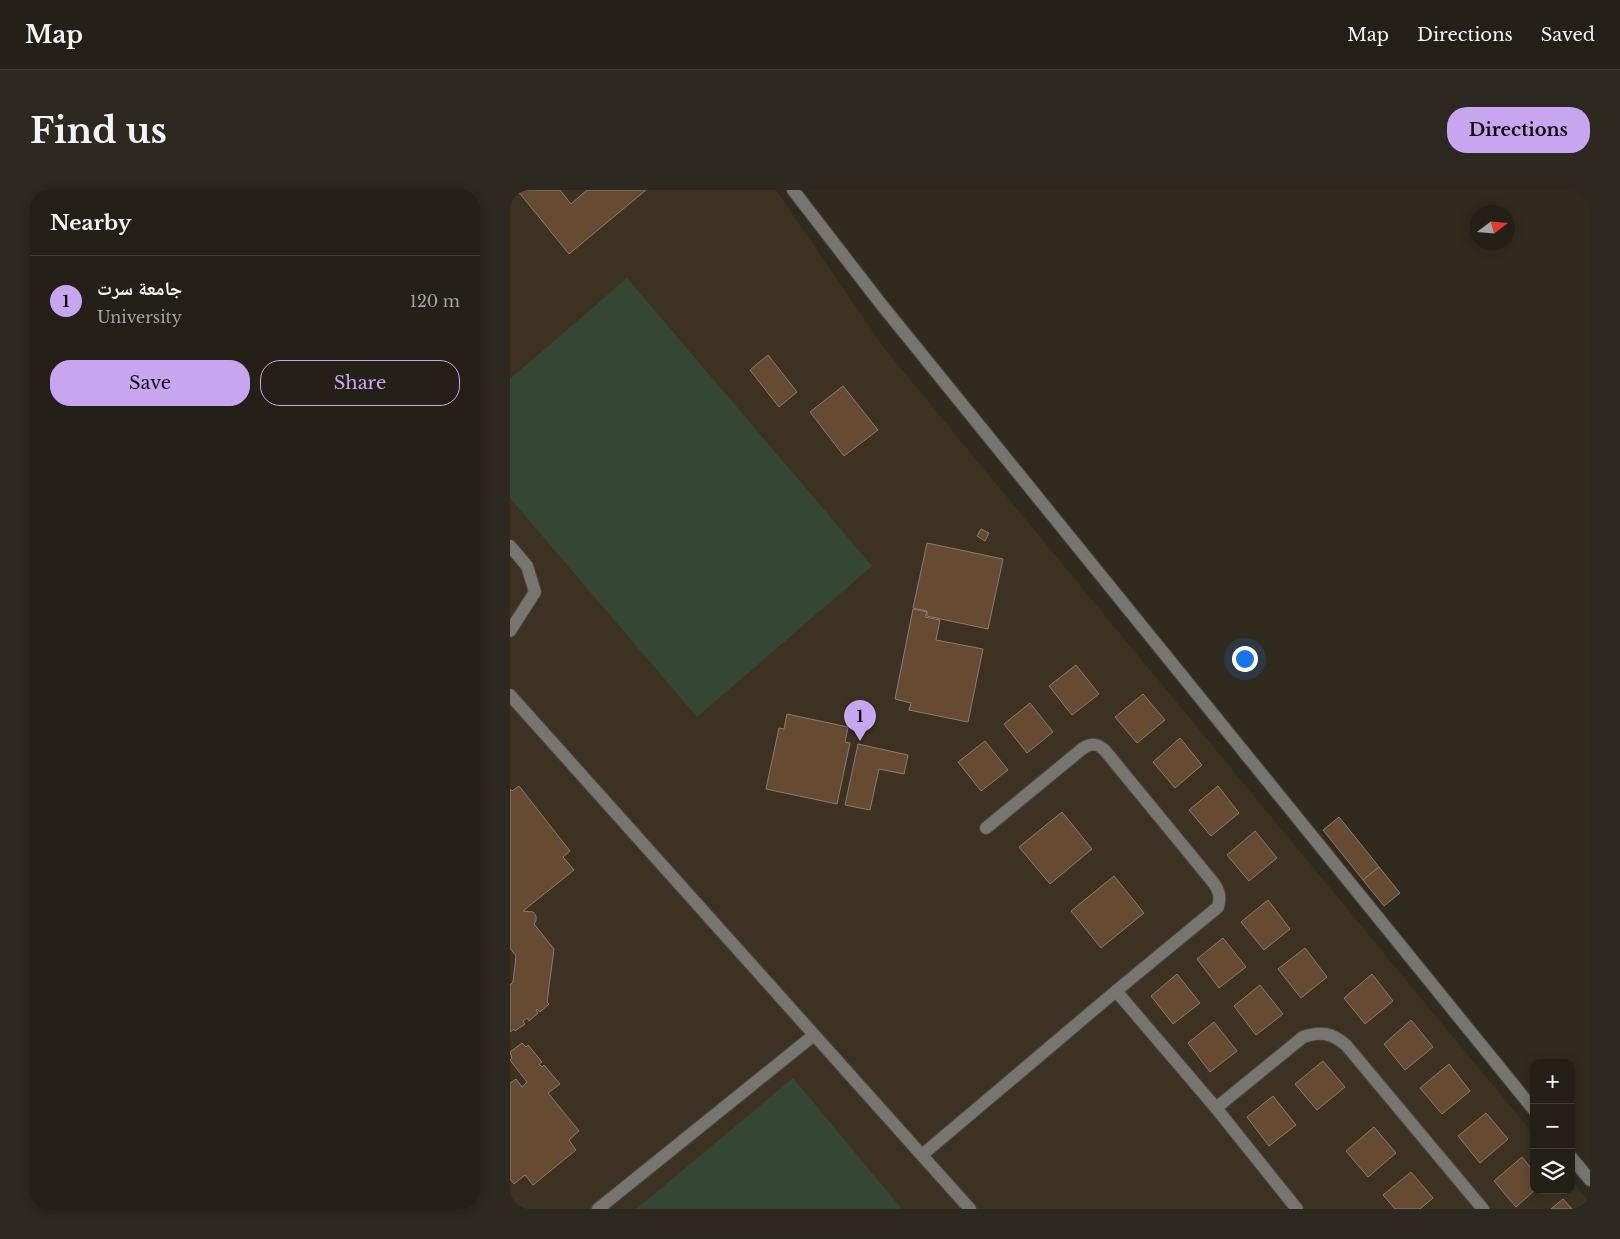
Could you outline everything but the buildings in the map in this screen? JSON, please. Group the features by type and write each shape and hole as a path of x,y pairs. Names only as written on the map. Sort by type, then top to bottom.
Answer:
{"street":[{"path":"793,190 881,304 1530,1105"},
{"path":"510,546 526,566 535,592 510,631"},
{"path":"510,695 970,1209"},
{"path":"922,1155 1218,907 1220,898 1218,889 1212,881 1102,747 1095,744 1088,745 1082,749 986,828"},
{"path":"1116,991 1216,1108 1297,1209"},
{"path":"1216,1108 1303,1037 1314,1033 1337,1037 1346,1045 1483,1209"},
{"path":"598,1209 814,1036"},
{"path":"1575,1161 1590,1180"}],"shaded area":[{"path":"510,190 776,190 884,348 1530,1130 1530,1194 1575,1194 1575,1185 1590,1203 1590,1209 510,1209"}],"green space":[{"path":"627,278 872,566 697,717 510,498 510,379"},
{"path":"793,1078 902,1209 636,1209"}],"place":[{"name":"جامعة سرت","path":"860,741"}]}
